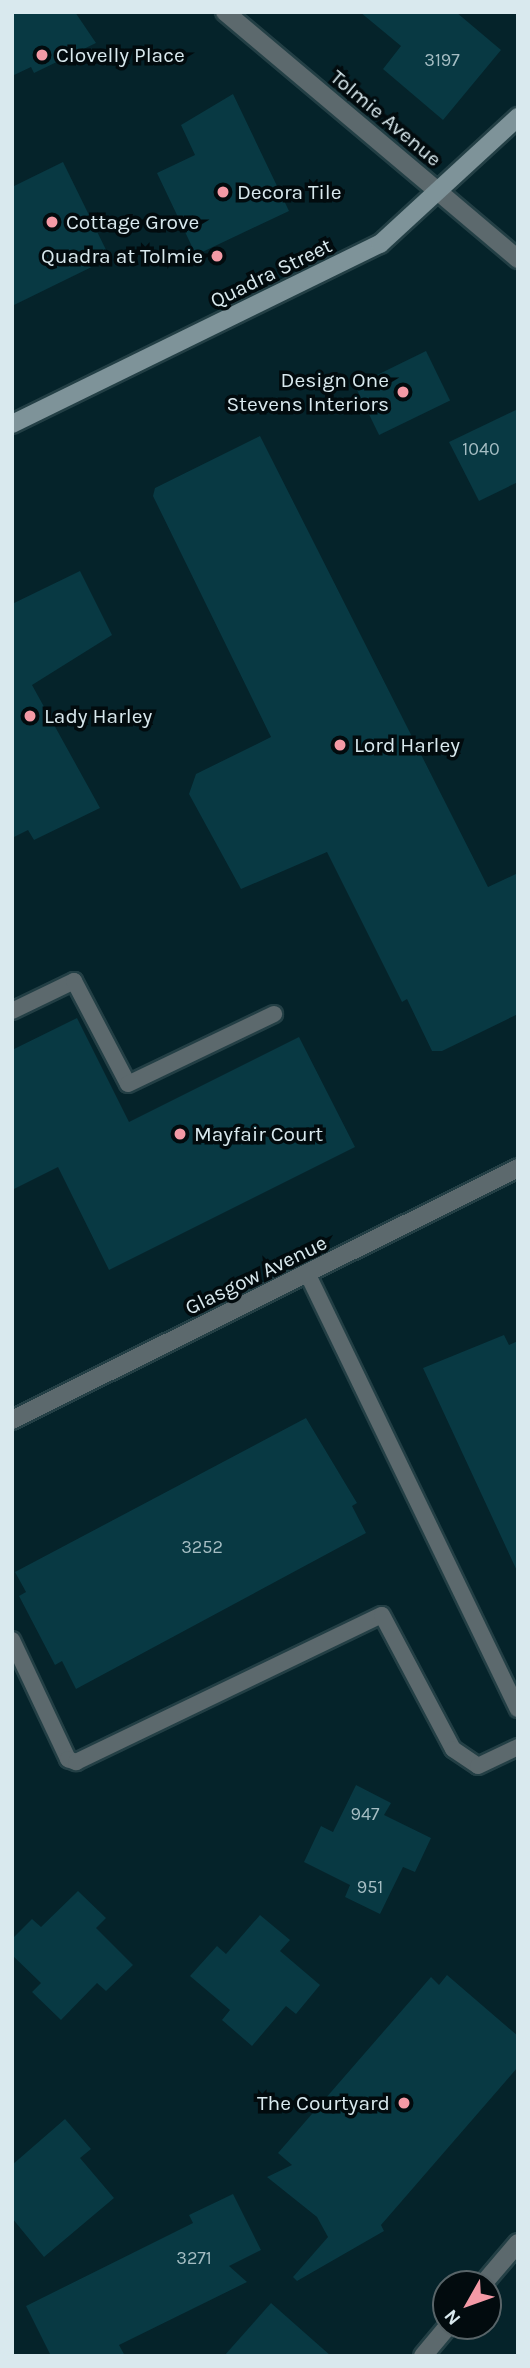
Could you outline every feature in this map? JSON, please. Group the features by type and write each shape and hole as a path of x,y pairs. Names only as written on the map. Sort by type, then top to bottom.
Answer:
{"main road":[{"name":"Quadra Street","path":"12,425 380,244 441,194 518,117"}],"street":[{"name":"Tolmie Avenue","path":"225,12 518,259"},
{"name":"Glasgow Avenue","path":"12,1420 308,1275 518,1168"},
{"path":"495,2270 518,2243"},
{"path":"423,2356 436,2340"}],"lane":[{"path":"12,1011 74,981 128,1084 274,1014"},
{"path":"308,1275 518,1709"},
{"path":"12,1640 68,1759 76,1762 382,1615 453,1749 478,1766 518,1747"}],"building":[{"name":"Clovelly Place","path":"12,12 75,12 96,43 34,73 31,67 12,76"},
{"path":"360,12 456,12 501,50 443,120 383,69 401,46"},
{"name":"Decora Tile","path":"233,94 289,211 196,255 157,173 195,155 181,125"},
{"name":"Cottage Grove","path":"63,162 110,258 12,306 12,187"},
{"name":"Design One Stevens Interiors","path":"426,351 450,400 379,435 355,386"},
{"path":"518,409 518,482 479,501 449,442"},
{"name":"Lord Harley","path":"260,436 488,887 518,873 518,1014 442,1051 432,1051 407,999 402,1002 327,852 241,889 189,794 196,774 271,737 153,496 155,488"},
{"name":"Lady Harley","path":"80,571 112,635 32,685 100,808 34,840 28,830 12,838 12,604"},
{"name":"Mayfair Court","path":"77,1018 129,1122 299,1037 355,1147 109,1270 58,1167 12,1190 12,1050"},
{"path":"504,1335 509,1345 518,1341 518,1573 423,1368"},
{"path":"306,1418 357,1503 352,1506 366,1533 76,1689 62,1661 55,1665 19,1596 26,1592 15,1572"},
{"path":"356,1785 391,1803 384,1815 431,1838 415,1872 403,1867 380,1914 345,1897 350,1885 304,1862 321,1826 333,1832"},
{"path":"78,1891 106,1918 96,1928 133,1965 106,1991 97,1983 61,2020 32,1992 41,1983 12,1955 12,1939 32,1919 41,1927"},
{"path":"260,1915 290,1940 280,1951 320,1985 296,2014 286,2006 252,2046 222,2020 230,2010 190,1976 217,1946 226,1954"},
{"name":"The Courtyard","path":"447,1975 518,2036 518,2067 381,2225 384,2231 297,2281 293,2277 328,2237 317,2217 267,2177 292,2165 278,2153 431,1977 439,1985"},
{"path":"65,2119 91,2149 80,2158 114,2198 44,2257 12,2218 12,2165"},
{"path":"233,2194 261,2250 229,2266 247,2282 119,2345 125,2356 51,2356 26,2306 193,2223 189,2215"},
{"path":"271,2303 331,2356 224,2356"}],"place":[{"name":"Clovelly Place","path":"42,55"},
{"name":"Decora Tile","path":"223,192"},
{"name":"Cottage Grove","path":"52,222"},
{"name":"Quadra at Tolmie","path":"217,256"},
{"name":"Design One Stevens Interiors","path":"403,392"},
{"name":"Lady Harley","path":"30,716"},
{"name":"Lord Harley","path":"340,745"},
{"name":"Mayfair Court","path":"180,1134"},
{"name":"The Courtyard","path":"404,2103"}]}
